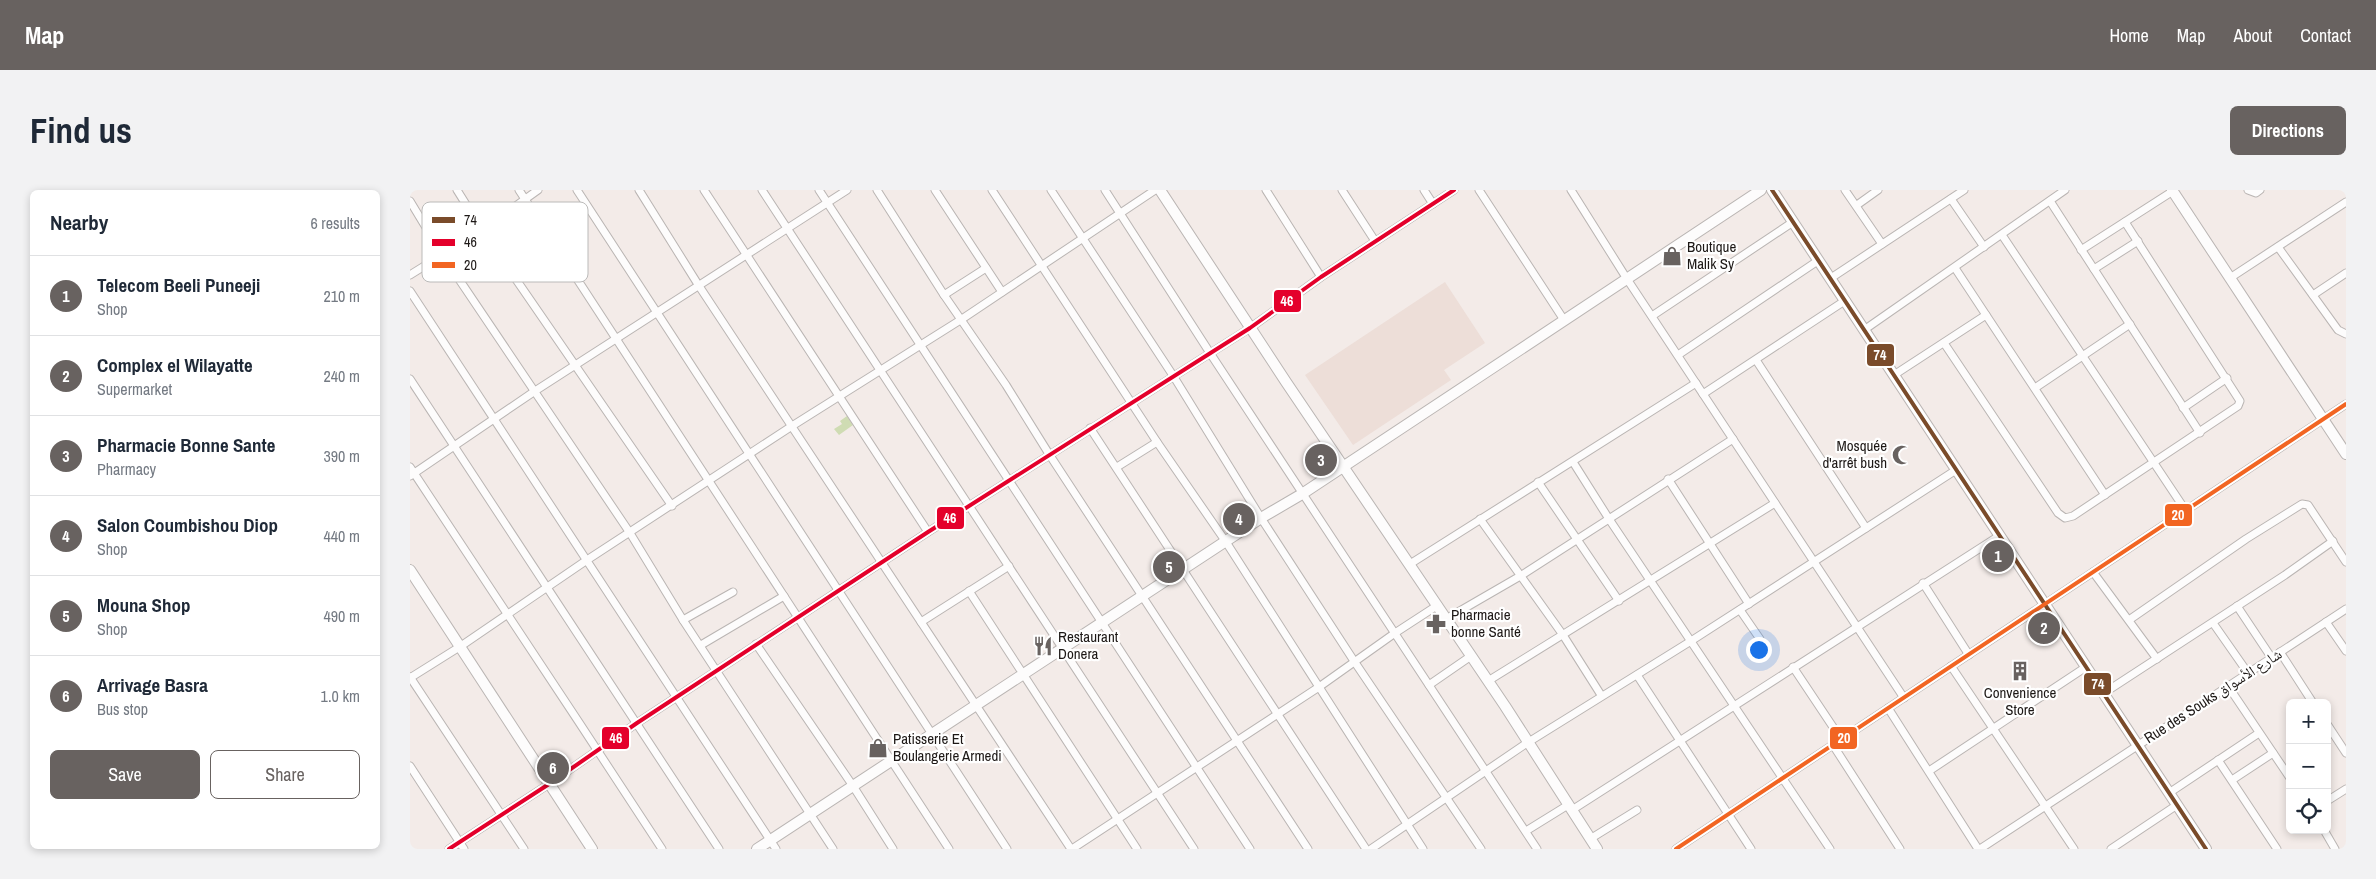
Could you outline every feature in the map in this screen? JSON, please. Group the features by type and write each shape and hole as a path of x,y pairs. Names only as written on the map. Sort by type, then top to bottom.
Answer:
{"street":[{"path":"457,190 464,202"},
{"path":"519,190 527,202"},
{"path":"521,202 538,190"},
{"path":"576,190 584,202"},
{"path":"639,190 699,286 1072,849 1319,687 1354,661 1438,605"},
{"path":"704,190 928,532"},
{"path":"762,190 1194,849"},
{"path":"819,190 1250,849"},
{"path":"662,849 508,614 411,472 455,446 535,391 847,190"},
{"path":"877,190 1308,849"},
{"path":"935,190 1002,292"},
{"path":"992,190 1040,266 1226,542 1423,849"},
{"path":"1051,190 1174,376 1354,661 1448,797 1481,849"},
{"path":"1106,190 1302,494 1537,849"},
{"path":"524,849 410,677 461,646 792,426 962,319 1154,190"},
{"path":"1160,190 1250,328 1438,605 1597,849"},
{"path":"1266,190 1321,277"},
{"path":"1342,190 1375,241"},
{"path":"1424,190 1433,204"},
{"path":"449,849 462,846 502,815 596,750 756,644 1049,454 1250,328 1321,277 1454,190"},
{"path":"1479,190 1564,320"},
{"path":"1571,190 1904,698"},
{"path":"757,849 773,845 810,814 1262,518 1302,494 1761,190"},
{"path":"1772,190 2206,849"},
{"path":"1846,190 1882,244"},
{"path":"1857,205 1878,190"},
{"path":"1831,278 1964,190"},
{"path":"1864,330 2065,190"},
{"path":"2248,190 2256,193 2260,190"},
{"path":"2081,250 2172,191 2346,454"},
{"path":"1951,198 1984,247"},
{"path":"410,201 422,221"},
{"path":"2050,201 2200,433"},
{"path":"2230,278 2346,202"},
{"path":"588,209 656,314 751,454 837,591 934,733 1007,849"},
{"path":"1652,316 1793,222"},
{"path":"1944,343 2060,516 2065,518 2073,516 2200,433 2240,404 2227,378 2125,222"},
{"path":"2002,235 2186,510"},
{"path":"2094,269 2138,241"},
{"path":"2278,247 2338,330 2346,334"},
{"path":"1678,355 1819,260"},
{"path":"410,275 422,267"},
{"path":"944,295 986,268"},
{"path":"1955,268 2105,495"},
{"path":"2313,296 2346,273"},
{"path":"461,282 630,534 683,620 833,849"},
{"path":"518,282 672,506"},
{"path":"580,282 948,849"},
{"path":"410,291 678,696 773,845"},
{"path":"1703,394 1846,300"},
{"path":"1894,376 1986,315"},
{"path":"2034,388 2130,324"},
{"path":"1756,360 1866,528"},
{"path":"2184,408 2227,378"},
{"path":"410,379 719,849"},
{"path":"1410,564 1696,383"},
{"path":"1676,849 2346,404"},
{"path":"1090,428 1279,713 1366,849"},
{"path":"1446,619 1522,575 1733,438"},
{"path":"1117,467 1157,442"},
{"path":"1572,462 1608,519 1652,581 1830,849"},
{"path":"1371,849 1486,770 1601,695 1740,610 1956,470"},
{"path":"1668,479 1749,604"},
{"path":"1538,482 1619,601"},
{"path":"1488,681 1775,503"},
{"path":"2129,620 2299,505 2308,506 2346,562"},
{"path":"1480,519 1522,575 1601,695"},
{"path":"1526,831 1570,808 1858,626 1922,583 1999,536"},
{"path":"2104,694 2213,623 2333,541"},
{"path":"921,622 1009,566"},
{"path":"410,570 592,849"},
{"path":"2093,572 2157,659"},
{"path":"1922,583 1969,655"},
{"path":"683,620 733,592"},
{"path":"969,592 1137,849"},
{"path":"701,645 784,596"},
{"path":"2237,606 2271,657"},
{"name":"Rue des Souks شارع الأسواق","path":"1984,848 2346,609"},
{"path":"1740,610 1760,639"},
{"path":"2326,622 2346,651"},
{"path":"2213,623 2248,673"},
{"path":"756,644 854,786 893,849"},
{"path":"2280,652 2310,699"},
{"path":"1428,685 1471,656"},
{"path":"1951,666 2074,849"},
{"path":"1793,667 1841,739"},
{"path":"1929,772 2086,667"},
{"path":"1637,674 1751,849"},
{"path":"2228,686 2286,772"},
{"path":"1888,708 1929,772 1984,848"},
{"path":"2331,730 2346,754"},
{"path":"2169,793 2259,733"},
{"path":"1833,744 1900,849"},
{"path":"2232,780 2273,753"},
{"path":"2218,760 2277,849"},
{"path":"410,766 462,846"},
{"path":"2331,798 2346,789"},
{"path":"2111,849 2177,805"},
{"path":"1590,839 1636,810"},
{"path":"2326,834 2335,849"}],"shaded area":[{"path":"1445,282 1485,343 1444,370 1451,380 1353,445 1305,375"}],"green space":[{"path":"847,416 853,425 839,435 834,429 842,424 840,421"}],"transit line":[{"name":"46","path":"449,849 928,532 1250,328 1321,277 1454,190"},
{"name":"74","path":"1772,190 2206,849"},
{"name":"20","path":"1676,849 2346,404"}],"place":[{"name":"Boutique Malik Sy","path":"1672,256"},
{"name":"Mosquée d'arrêt bush","path":"1902,455"},
{"name":"Pharmacie Bonne Sante","path":"1321,460"},
{"name":"Salon Coumbishou Diop","path":"1239,519"},
{"name":"Telecom Beeli Puneeji","path":"1998,556"},
{"name":"Mouna Shop","path":"1169,567"},
{"name":"Pharmacie bonne Santé","path":"1436,624"},
{"name":"Complex el Wilayatte","path":"2044,628"},
{"name":"Restaurant Donera","path":"1043,646"},
{"name":"Convenience Store","path":"2020,671"},
{"name":"Patisserie Et Boulangerie Armedi","path":"878,748"},
{"name":"Arrivage Basra","path":"553,768"}]}
